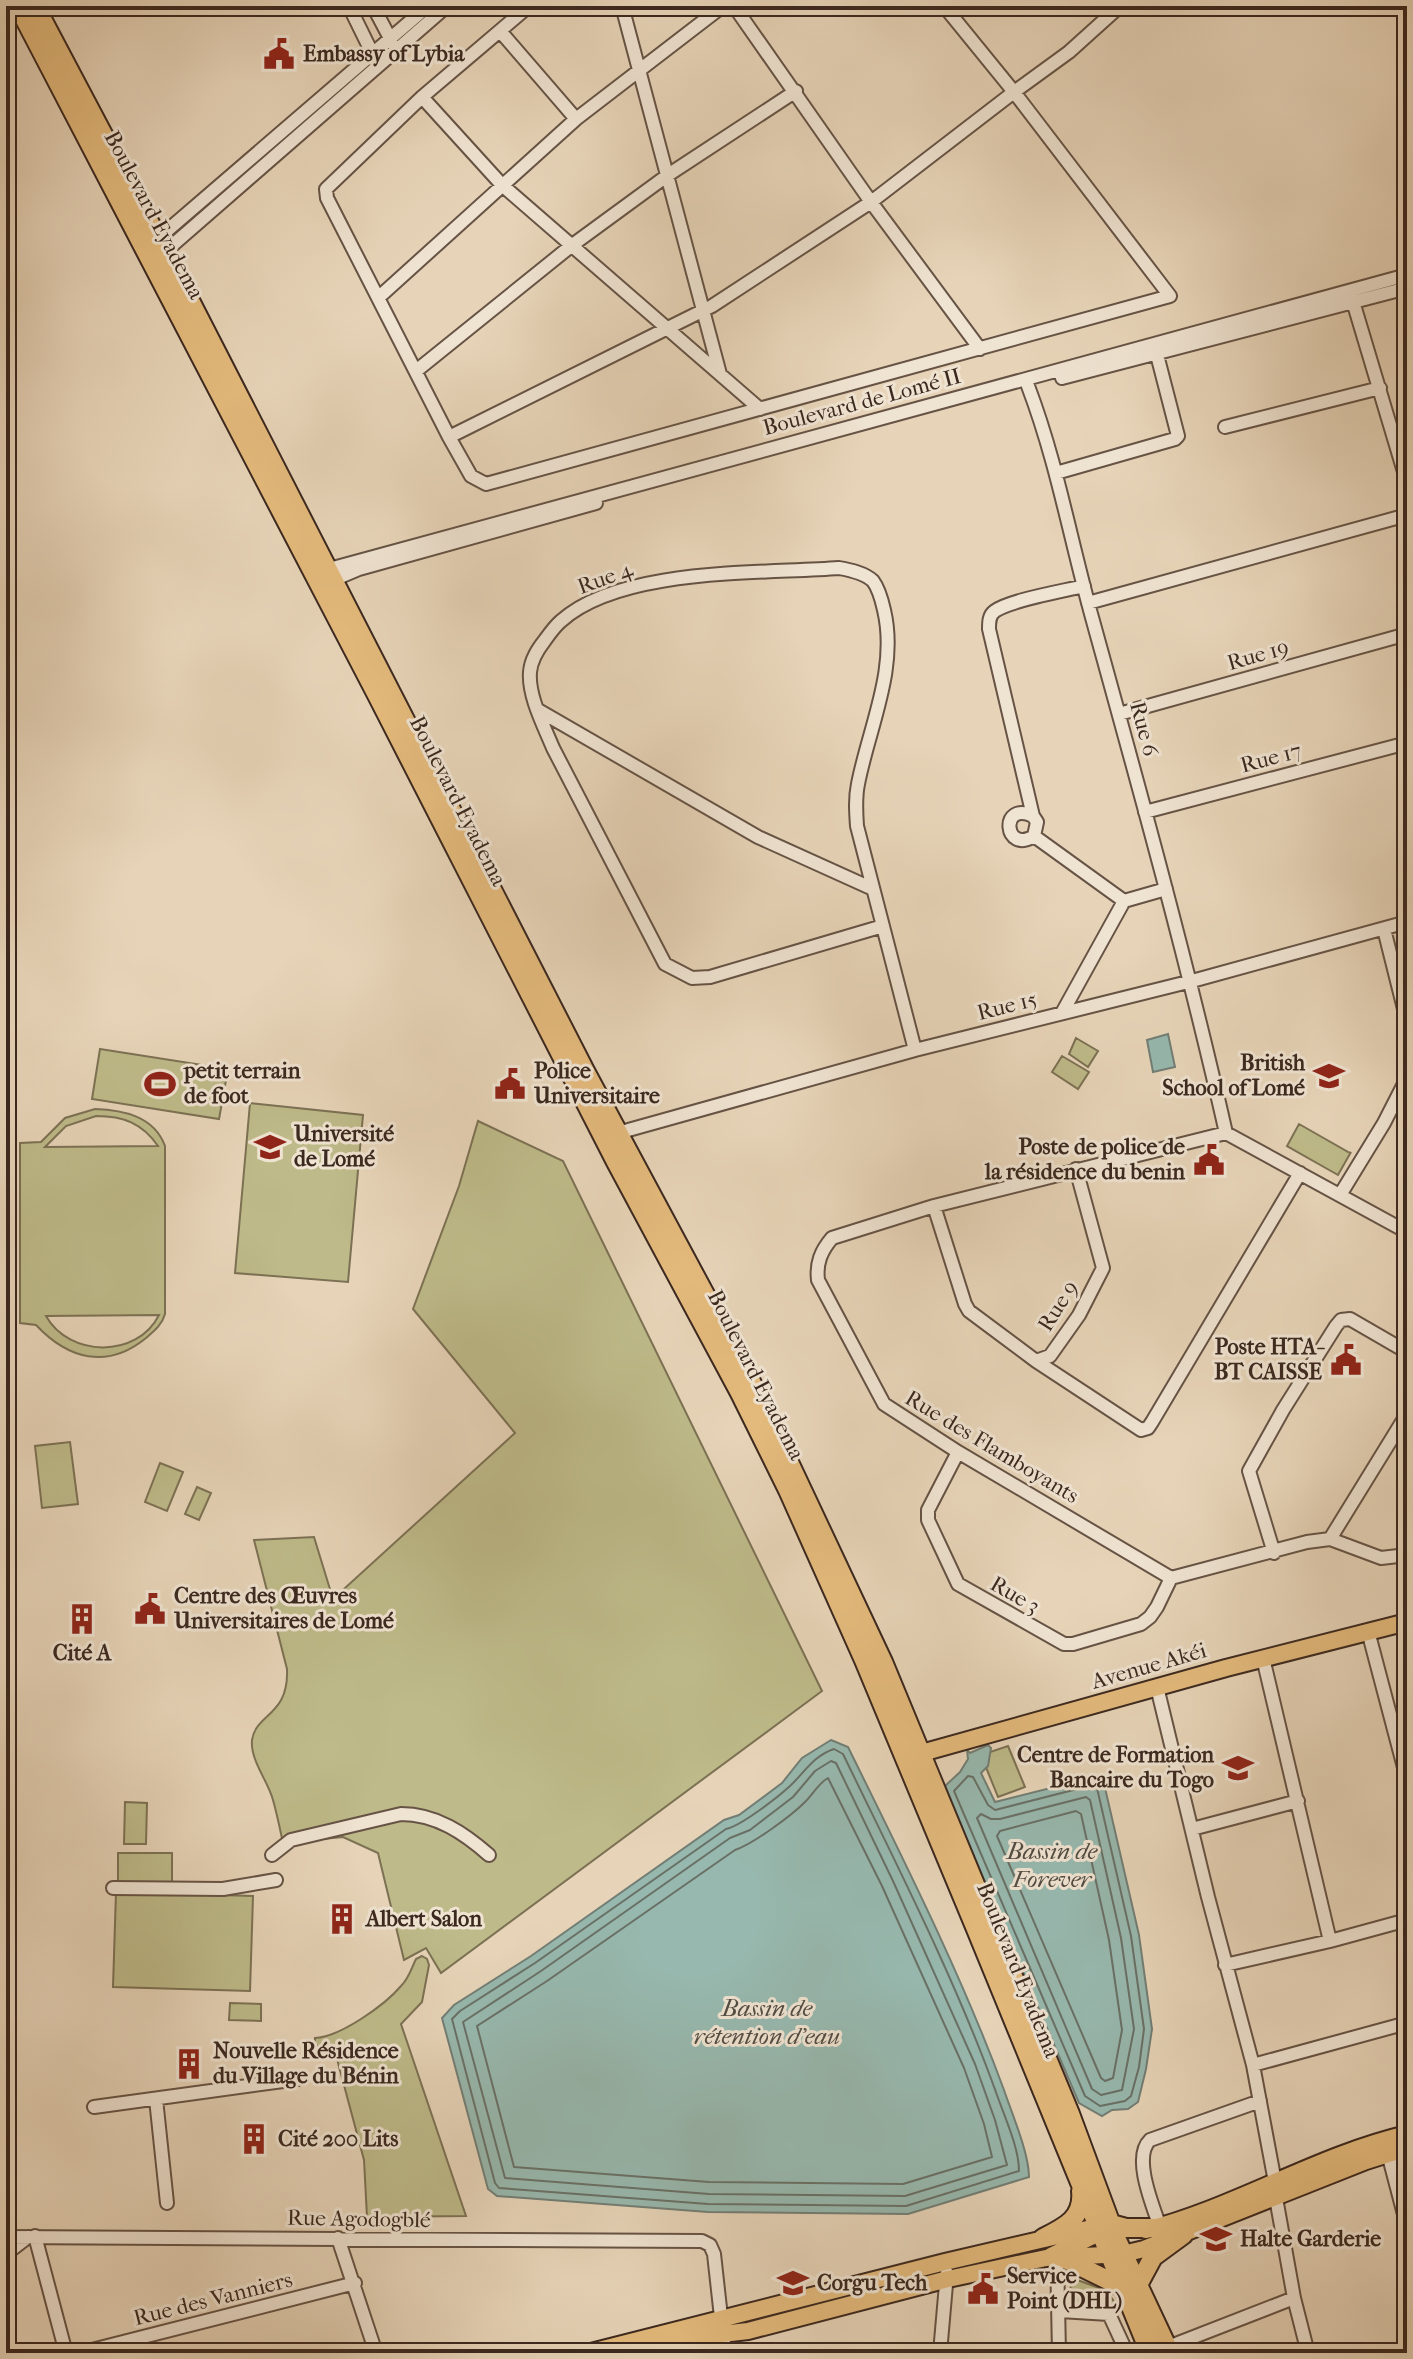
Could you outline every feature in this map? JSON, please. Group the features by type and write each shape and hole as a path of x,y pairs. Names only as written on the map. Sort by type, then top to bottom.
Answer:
{"highway":[{"name":"Boulevard Eyadema","path":"18,6 155,250"},
{"name":"Boulevard Eyadema","path":"35,6 155,250 610,1135 788,1490 912,1755 1080,2184 1163,2351"},
{"path":"912,1755 1064,2099 1109,2237 1126,2228 1167,2232 1153,2257 1131,2285 1057,2257"},
{"path":"1043,2238 1076,2218 1082,2201 1080,2184"}],"main road":[{"name":"Avenue Akéi","path":"912,1755 1263,1658 1407,1622"},
{"path":"648,2353 945,2262 1043,2238 1167,2232 1386,2146 1407,2134"},
{"path":"1386,2146 1407,2148"},
{"path":"1167,2232 1275,2190"},
{"path":"587,2353 722,2331 748,2331 948,2279 1057,2257 1109,2237"},
{"path":"1057,2257 1109,2237"}],"street":[{"path":"349,6 379,66"},
{"path":"373,6 393,45"},
{"path":"155,250 379,66 393,45 428,6"},
{"path":"155,250 372,53 393,45 447,6"},
{"path":"529,6 422,97 326,189 327,198 449,437 471,476 486,484 1170,296 944,6"},
{"path":"622,6 720,374"},
{"path":"378,298 576,119 723,6"},
{"path":"734,6 871,202 980,349"},
{"path":"449,437 704,311 871,202 1069,52 1120,6"},
{"path":"500,31 576,119"},
{"path":"416,371 571,246 668,175 796,91"},
{"path":"422,97 502,185 760,409"},
{"name":"Boulevard de Lomé II","path":"324,577 1352,296 1407,275"},
{"name":"Boulevard de Lomé II","path":"1352,296 1407,288"},
{"path":"1352,296 1407,482"},
{"path":"1056,473 1175,439 1179,433 1156,349"},
{"name":"Boulevard de Lomé II","path":"324,577 1156,349"},
{"name":"Rue 6","path":"1028,386 1056,473 1088,603 1192,981 1226,1133"},
{"path":"1225,427 1380,388"},
{"path":"1088,603 1407,515"},
{"name":"Rue 4","path":"883,926 710,977 692,978 665,964 553,748 538,710 529,674 537,650 559,622 595,600 655,582 839,568 854,570 872,581 881,596 888,627 880,704 858,782 855,806 857,826 873,889 883,926 915,1050"},
{"path":"1033,816 1025,812 1016,814 1010,820 1012,836 1028,840 1034,836 1037,822 1033,816 989,629 990,618 995,611 1084,586"},
{"name":"Rue 19","path":"1119,714 1407,634"},
{"path":"538,710 758,837 873,889"},
{"name":"Rue 17","path":"1145,812 1407,743"},
{"path":"1034,836 1124,901"},
{"path":"1062,1013 1124,901 1166,889"},
{"name":"Rue 15","path":"610,1135 915,1050 1192,981 1407,922"},
{"path":"1384,929 1407,1021"},
{"path":"1340,1195 1384,1123 1407,1078"},
{"path":"1226,1133 1407,1232"},
{"name":"Rue des Flamboyants","path":"1171,1578 958,1452 884,1404 818,1280 817,1268 832,1238 934,1206 1226,1133"},
{"name":"Rue 9","path":"934,1206 969,1311 1036,1361 1050,1356 1079,1315 1103,1268 1076,1169"},
{"path":"1036,1361 1133,1427 1141,1430 1148,1428 1300,1173"},
{"path":"1274,1553 1249,1471 1336,1326 1341,1320 1350,1319 1407,1352"},
{"path":"1330,1539 1407,1414"},
{"name":"Rue 3","path":"958,1452 928,1510 928,1520 952,1577 964,1589 1054,1640 1073,1644 1141,1624 1157,1607 1171,1578"},
{"path":"1171,1578 1307,1542 1330,1539 1381,1558 1407,1555"},
{"path":"1368,1631 1407,1779"},
{"path":"1263,1658 1330,1941"},
{"path":"1157,1687 1225,1965 1253,2065 1294,2298 1308,2353"},
{"path":"1192,1829 1298,1801"},
{"path":"272,1855 291,1840 401,1814 417,1814 450,1826 489,1855"},
{"path":"113,1888 223,1889 276,1880"},
{"path":"1225,1965 1407,1920"},
{"path":"1253,2065 1407,2023"},
{"path":"94,2107 298,2079"},
{"path":"156,2099 167,2203"},
{"path":"1167,2232 1146,2181 1143,2146 1150,2140 1260,2101"},
{"path":"1386,2146 1407,2226"},
{"path":"6,2254 31,2236 66,2353"},
{"name":"Rue Agodogblé","path":"6,2237 702,2241 710,2245 714,2254 722,2331"},
{"path":"338,2238 376,2353"},
{"path":"1057,2257 1059,2353"},
{"path":"940,2353 948,2279 945,2262"},
{"name":"Rue des Vanniers","path":"80,2353 355,2283"},
{"path":"1163,2351 1294,2298"},
{"path":"1060,2311 1109,2314 1127,2353"}],"shaded area":[{"path":"1076,1038 1098,1051 1088,1067 1069,1054"},
{"name":"petit terrain de foot","path":"100,1049 228,1069 219,1119 92,1099"},
{"path":"1062,1056 1089,1072 1078,1089 1052,1072"},
{"path":"250,1103 363,1115 348,1282 235,1273"},
{"path":"95,1109 127,1113 145,1121 165,1146 165,1314 160,1325 146,1338 131,1348 102,1357 75,1352 48,1337 36,1325 20,1323 20,1143 41,1142 65,1118","holes":["96,1116 131,1122 158,1146 45,1147 66,1126","159,1315 149,1329 135,1339 103,1347 70,1339 57,1330 46,1316"]},
{"path":"478,1121 563,1161 822,1691 441,1973 426,1948 404,1960 378,1853 343,1837 283,1843 273,1800 252,1748 259,1724 283,1696 287,1669 254,1540 314,1537 333,1599 515,1433 413,1309 459,1186"},
{"path":"1299,1124 1351,1152 1338,1175 1287,1146"},
{"path":"70,1442 78,1504 42,1508 35,1446"},
{"path":"160,1463 183,1472 167,1511 145,1502"},
{"path":"197,1487 211,1493 199,1520 185,1514"},
{"path":"1008,1746 1025,1787 998,1797 981,1755"},
{"path":"125,1802 147,1803 146,1844 124,1844"},
{"path":"118,1853 172,1853 172,1884 118,1884"},
{"path":"116,1892 253,1896 250,1991 113,1987"},
{"path":"422,1956 429,1965 422,2002 401,2024 466,2216 367,2217 364,2160 337,2059 315,2044 315,2038 337,2032 373,2011 404,1983 416,1959"},
{"path":"230,2003 261,2004 261,2021 229,2020"},
{"path":"1071,2278 1103,2290 1115,2304 1078,2305 1070,2297"}],"water":[{"path":"1168,1034 1175,1067 1153,1072 1147,1040"},
{"name":"Bassin de rétention d'eau","path":"831,1740 848,1747 950,1960 1004,2090 1023,2145 1029,2177 908,2214 708,2212 497,2196 488,2189 442,2018 454,2005 531,1956 724,1820 739,1815 782,1783 802,1758"},
{"name":"Bassin de Forever","path":"988,1745 991,1748 988,1766 981,1773 995,1802 1102,1775 1139,1935 1152,2029 1138,2102 1128,2109 1112,2110 1102,2116 1079,2103 944,1787 960,1772 968,1759 967,1750 970,1753"}],"place":[{"name":"Embassy of Lybia","path":"279,54"},
{"name":"British School of Lomé","path":"1329,1076"},
{"name":"petit terrain de foot","path":"160,1084"},
{"name":"Police Universitaire","path":"510,1084"},
{"name":"Université de Lomé","path":"270,1147"},
{"name":"Poste de police de la résidence du benin","path":"1209,1160"},
{"name":"Poste HTA- BT CAISSE","path":"1346,1360"},
{"name":"Centre des Œuvres Universitaires de Lomé","path":"150,1609"},
{"name":"Cité A","path":"82,1619"},
{"name":"Centre de Formation Bancaire du Togo","path":"1238,1768"},
{"name":"Albert Salon","path":"342,1919"},
{"name":"Nouvelle Résidence du Village du Bénin","path":"189,2064"},
{"name":"Cité 200 Lits","path":"254,2139"},
{"name":"Halte Garderie","path":"1216,2239"},
{"name":"Corgu Tech","path":"793,2283"},
{"name":"Service Point (DHL)","path":"983,2289"}]}
